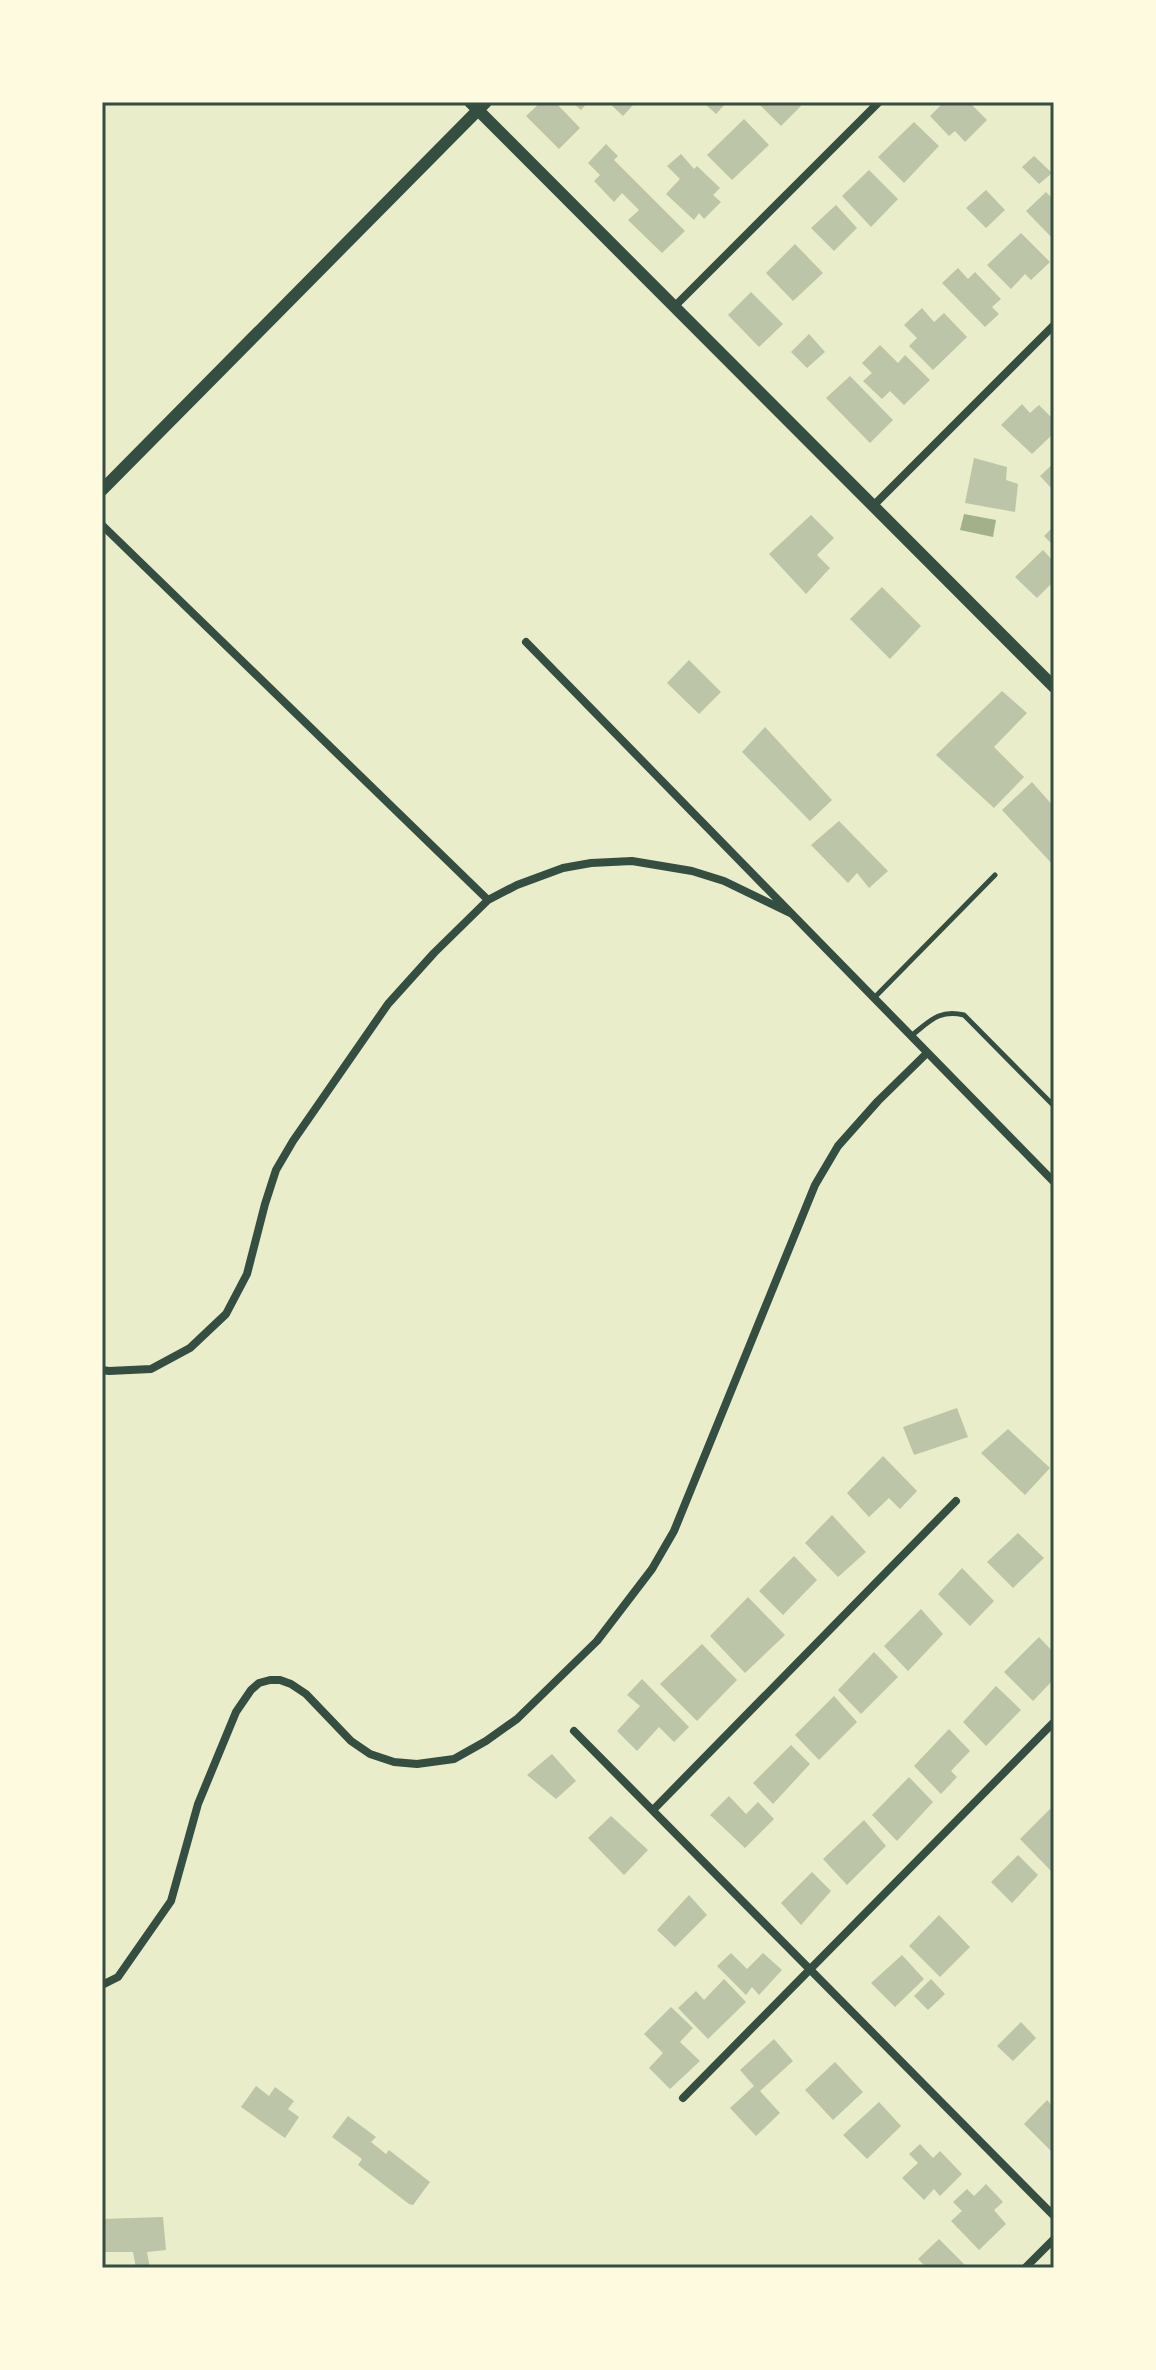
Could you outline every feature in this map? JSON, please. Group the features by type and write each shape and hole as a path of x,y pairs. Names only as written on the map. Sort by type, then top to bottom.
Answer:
{"street":[{"path":"675,306 879,102"},
{"path":"102,490 478,105 1054,687"},
{"path":"874,505 1054,325"},
{"path":"102,525 488,900"},
{"path":"526,642 1054,1182"},
{"path":"102,1370 151,1369 190,1348 226,1314 247,1274 276,1170 293,1141 388,1004 424,963 488,900 517,885 563,868 632,861 692,871 724,881 790,913"},
{"path":"102,1985 118,1977 171,1901 198,1804 217,1754 236,1712 259,1683 280,1680 300,1689 351,1741 370,1754 394,1762 438,1762 454,1759 502,1731 597,1641 652,1569 674,1531 815,1185 838,1146 927,1053"},
{"path":"653,1810 956,1501"},
{"path":"683,2098 1054,1722"},
{"path":"574,1731 1054,2216"},
{"path":"1025,2268 1054,2239"}],"lane":[{"path":"874,998 995,875"},
{"path":"910,1036 937,1015 951,1012 964,1015 1054,1106"}],"shaded area":[{"path":"964,514 996,520 993,537 960,530"}],"building":[{"path":"541,102 555,102 580,128 559,149 526,116"},
{"path":"572,102 588,102 581,110"},
{"path":"608,102 632,102 634,104 623,116"},
{"path":"703,102 727,102 716,114"},
{"path":"757,102 798,102 801,106 781,126"},
{"path":"944,102 969,102 987,120 965,142 955,131 949,136 930,116"},
{"path":"744,119 769,145 732,180 707,155"},
{"path":"914,122 939,146 904,183 878,157"},
{"path":"606,144 618,156 614,160 685,231 662,253 628,220 639,210 622,193 614,202 594,181 600,175 588,163"},
{"path":"681,154 694,169 697,166 720,188 713,195 721,202 704,219 699,213 694,220 666,194 680,179 667,166"},
{"path":"1034,156 1052,173 1039,184 1022,167"},
{"path":"869,170 898,199 871,227 842,196"},
{"path":"986,190 1005,210 986,228 966,208"},
{"path":"1046,192 1051,197 1054,194 1054,240 1026,211"},
{"path":"836,205 857,228 834,251 811,228"},
{"path":"1021,233 1050,262 1031,280 1025,274 1011,289 987,265"},
{"path":"795,244 823,273 793,301 766,273"},
{"path":"958,268 968,279 975,272 1001,299 992,307 999,314 985,327 942,283"},
{"path":"751,292 783,324 759,347 728,315"},
{"path":"922,308 934,322 944,313 967,337 933,370 909,346 917,338 904,325"},
{"path":"809,334 825,352 807,368 791,352"},
{"path":"880,345 898,363 905,355 930,380 904,405 890,391 882,399 863,381 872,373 862,363"},
{"path":"850,376 893,420 870,443 826,398"},
{"path":"1022,404 1030,413 1039,405 1054,420 1054,433 1032,454 1001,425"},
{"path":"974,458 1007,467 1006,480 1018,484 1015,512 965,503"},
{"path":"1054,463 1054,491 1040,476"},
{"path":"811,515 834,538 817,555 830,568 806,594 769,554"},
{"path":"1054,526 1054,546 1044,536"},
{"path":"1043,550 1054,562 1054,581 1037,598 1015,577"},
{"path":"882,587 921,626 890,659 850,619"},
{"path":"689,660 721,692 699,714 667,683"},
{"path":"1002,691 1027,713 994,747 1024,777 994,808 936,755"},
{"path":"765,727 832,800 810,821 742,752"},
{"path":"1032,782 1054,807 1054,866 1002,810"},
{"path":"839,821 888,871 869,888 857,873 848,883 811,845"},
{"path":"957,1408 968,1437 914,1455 903,1427"},
{"path":"1008,1429 1050,1468 1025,1495 981,1453"},
{"path":"883,1456 917,1491 900,1509 889,1498 869,1517 847,1493"},
{"path":"832,1515 866,1552 838,1577 805,1543"},
{"path":"1018,1533 1044,1558 1013,1588 987,1562"},
{"path":"794,1556 817,1580 783,1615 759,1591"},
{"path":"962,1568 994,1601 970,1626 938,1594"},
{"path":"748,1597 785,1635 745,1673 710,1636"},
{"path":"921,1609 943,1634 908,1671 884,1646"},
{"path":"1039,1637 1054,1653 1054,1679 1033,1701 1004,1672"},
{"path":"702,1644 737,1680 697,1721 660,1684"},
{"path":"874,1652 898,1677 861,1714 838,1690"},
{"path":"642,1679 689,1727 674,1742 659,1727 637,1751 617,1731 640,1706 627,1695"},
{"path":"996,1686 1021,1710 986,1746 963,1722"},
{"path":"834,1696 857,1722 819,1760 795,1735"},
{"path":"949,1729 970,1751 951,1771 957,1777 941,1794 914,1766"},
{"path":"791,1745 810,1764 773,1804 753,1783"},
{"path":"552,1754 576,1781 556,1799 527,1775"},
{"path":"909,1777 933,1802 897,1841 872,1815"},
{"path":"729,1796 746,1814 758,1802 774,1819 745,1848 710,1815"},
{"path":"1050,1809 1054,1813 1052,1872 1020,1839"},
{"path":"611,1816 648,1850 624,1875 588,1838"},
{"path":"864,1820 886,1846 847,1885 823,1859"},
{"path":"1018,1855 1038,1875 1012,1903 991,1882"},
{"path":"812,1872 831,1891 801,1925 781,1903"},
{"path":"689,1895 707,1915 675,1947 657,1930"},
{"path":"939,1915 970,1947 940,1977 909,1946"},
{"path":"731,1953 747,1969 763,1953 782,1970 759,1995 752,1987 746,1995 717,1966"},
{"path":"902,1955 924,1979 895,2007 871,1983"},
{"path":"724,1979 746,2002 708,2039 678,2008 696,1991 704,2000"},
{"path":"931,1979 945,1994 928,2010 914,1996"},
{"path":"671,2007 693,2028 680,2042 700,2061 670,2089 649,2068 663,2053 644,2034"},
{"path":"1021,2022 1036,2038 1013,2061 997,2046"},
{"path":"774,2039 793,2061 760,2091 780,2113 756,2136 730,2108 754,2086 740,2070"},
{"path":"835,2062 863,2092 833,2120 805,2090"},
{"path":"256,2086 269,2096 275,2087 294,2101 288,2109 299,2117 285,2138 241,2107"},
{"path":"1047,2100 1054,2108 1054,2154 1024,2124"},
{"path":"879,2102 901,2126 867,2159 843,2135"},
{"path":"348,2116 376,2137 371,2142 386,2154 389,2150 430,2182 413,2205 358,2165 362,2159 332,2137"},
{"path":"920,2144 933,2158 940,2151 962,2174 940,2196 934,2189 924,2200 902,2178 918,2163 909,2154"},
{"path":"986,2184 1003,2202 994,2210 1006,2224 979,2250 951,2221 962,2211 953,2202 967,2189 974,2196"},
{"path":"163,2217 166,2250 147,2252 150,2268 136,2268 133,2252 102,2252 102,2219"},
{"path":"939,2239 965,2265 961,2268 927,2268 918,2259"}]}
